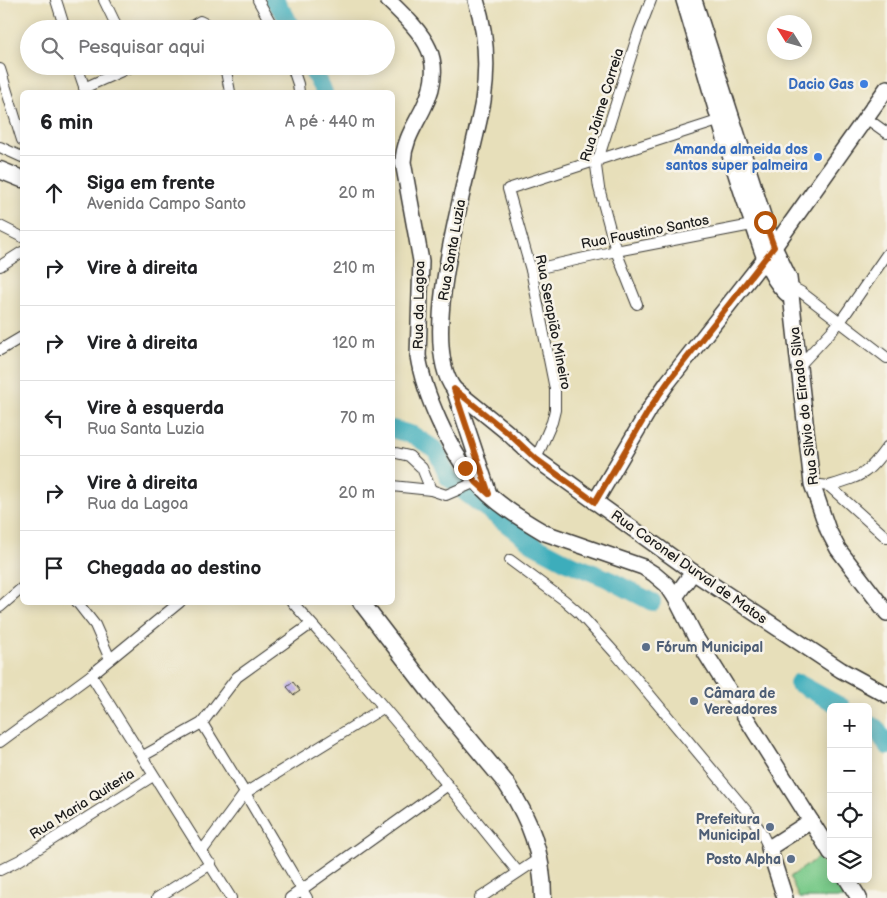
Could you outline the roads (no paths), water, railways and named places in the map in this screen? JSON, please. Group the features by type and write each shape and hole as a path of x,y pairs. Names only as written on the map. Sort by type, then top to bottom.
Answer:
{"main road":[{"path":"0,170 20,178"},
{"path":"363,605 430,692 506,783 530,826 540,858 543,898"}],"street":[{"path":"56,0 62,20"},
{"path":"104,0 114,20"},
{"name":"Rua da Lagoa","path":"388,0 422,35 433,60 433,84 424,108 408,137 403,156 404,173 421,260 418,356 427,391 449,439 465,468 476,482 508,509 545,532 643,568 667,585 696,638 827,847"},
{"name":"Rua Santa Luzia","path":"476,0 482,21 485,46 483,101 442,299 440,339 444,368 454,389 489,494"},
{"name":"Rua Jaime Correia","path":"637,304 616,251 596,174 597,160 651,0"},
{"path":"684,0 725,119"},
{"path":"694,0 725,119"},
{"path":"263,2 270,20"},
{"path":"0,68 20,133"},
{"path":"80,75 85,90 115,75"},
{"path":"227,75 230,90"},
{"path":"295,75 299,90"},
{"path":"595,502 652,405 769,252 887,88"},
{"path":"866,118 887,133"},
{"path":"597,160 725,119"},
{"name":"Rua Silvio do Eirado Silva","path":"725,119 769,252 786,289 800,365 812,484 828,530 838,549 887,613"},
{"path":"0,147 20,155"},
{"name":"Rua Serapião Mineiro","path":"536,459 552,422 555,410 555,389 530,270 508,189 597,160"},
{"name":"Rua Faustino Santos","path":"530,270 759,223"},
{"path":"0,226 20,236"},
{"path":"0,266 20,253"},
{"path":"800,365 840,322 887,254"},
{"path":"786,289 840,322 887,358"},
{"path":"0,350 20,338"},
{"name":"Rua Coronel Durval de Matos","path":"454,389 507,432 536,459 693,572 841,670 887,695"},
{"path":"812,484 829,486 866,473 887,447"},
{"path":"395,453 409,456 422,468 431,490"},
{"path":"395,486 431,490 446,495 476,482"},
{"path":"829,486 887,538"},
{"path":"510,560 579,613 749,814 769,848 785,898"},
{"path":"675,597 693,572"},
{"path":"0,607 20,590"},
{"path":"79,605 94,625 110,659"},
{"path":"0,742 91,675 176,605"},
{"path":"294,605 408,736 518,872"},
{"path":"143,756 202,723 238,677 310,624"},
{"path":"91,675 231,898"},
{"path":"202,852 245,793 383,708"},
{"path":"202,723 305,894"},
{"name":"Rua Maria Quiteria","path":"0,870 20,860 153,776"},
{"path":"290,898 305,894 448,785"},
{"path":"769,848 811,821"},
{"path":"480,898 540,858"},
{"path":"157,898 210,864"},
{"path":"850,883 859,898"}],"waterway":[{"path":"274,0 288,20"},
{"path":"315,75 323,90"},
{"path":"395,430 413,435 436,450 448,477 467,494 533,544 652,602"},
{"path":"798,683 835,703"},
{"path":"872,726 876,728 887,746"}],"place":[{"name":"Dacio Gas","path":"864,84"},
{"name":"Amanda almeida dos santos super palmeira","path":"818,157"},
{"name":"Fórum Municipal","path":"646,647"},
{"name":"Câmara de Vereadores","path":"694,701"},
{"name":"Prefeitura Municipal","path":"770,827"},
{"name":"Posto Alpha","path":"791,859"}]}
